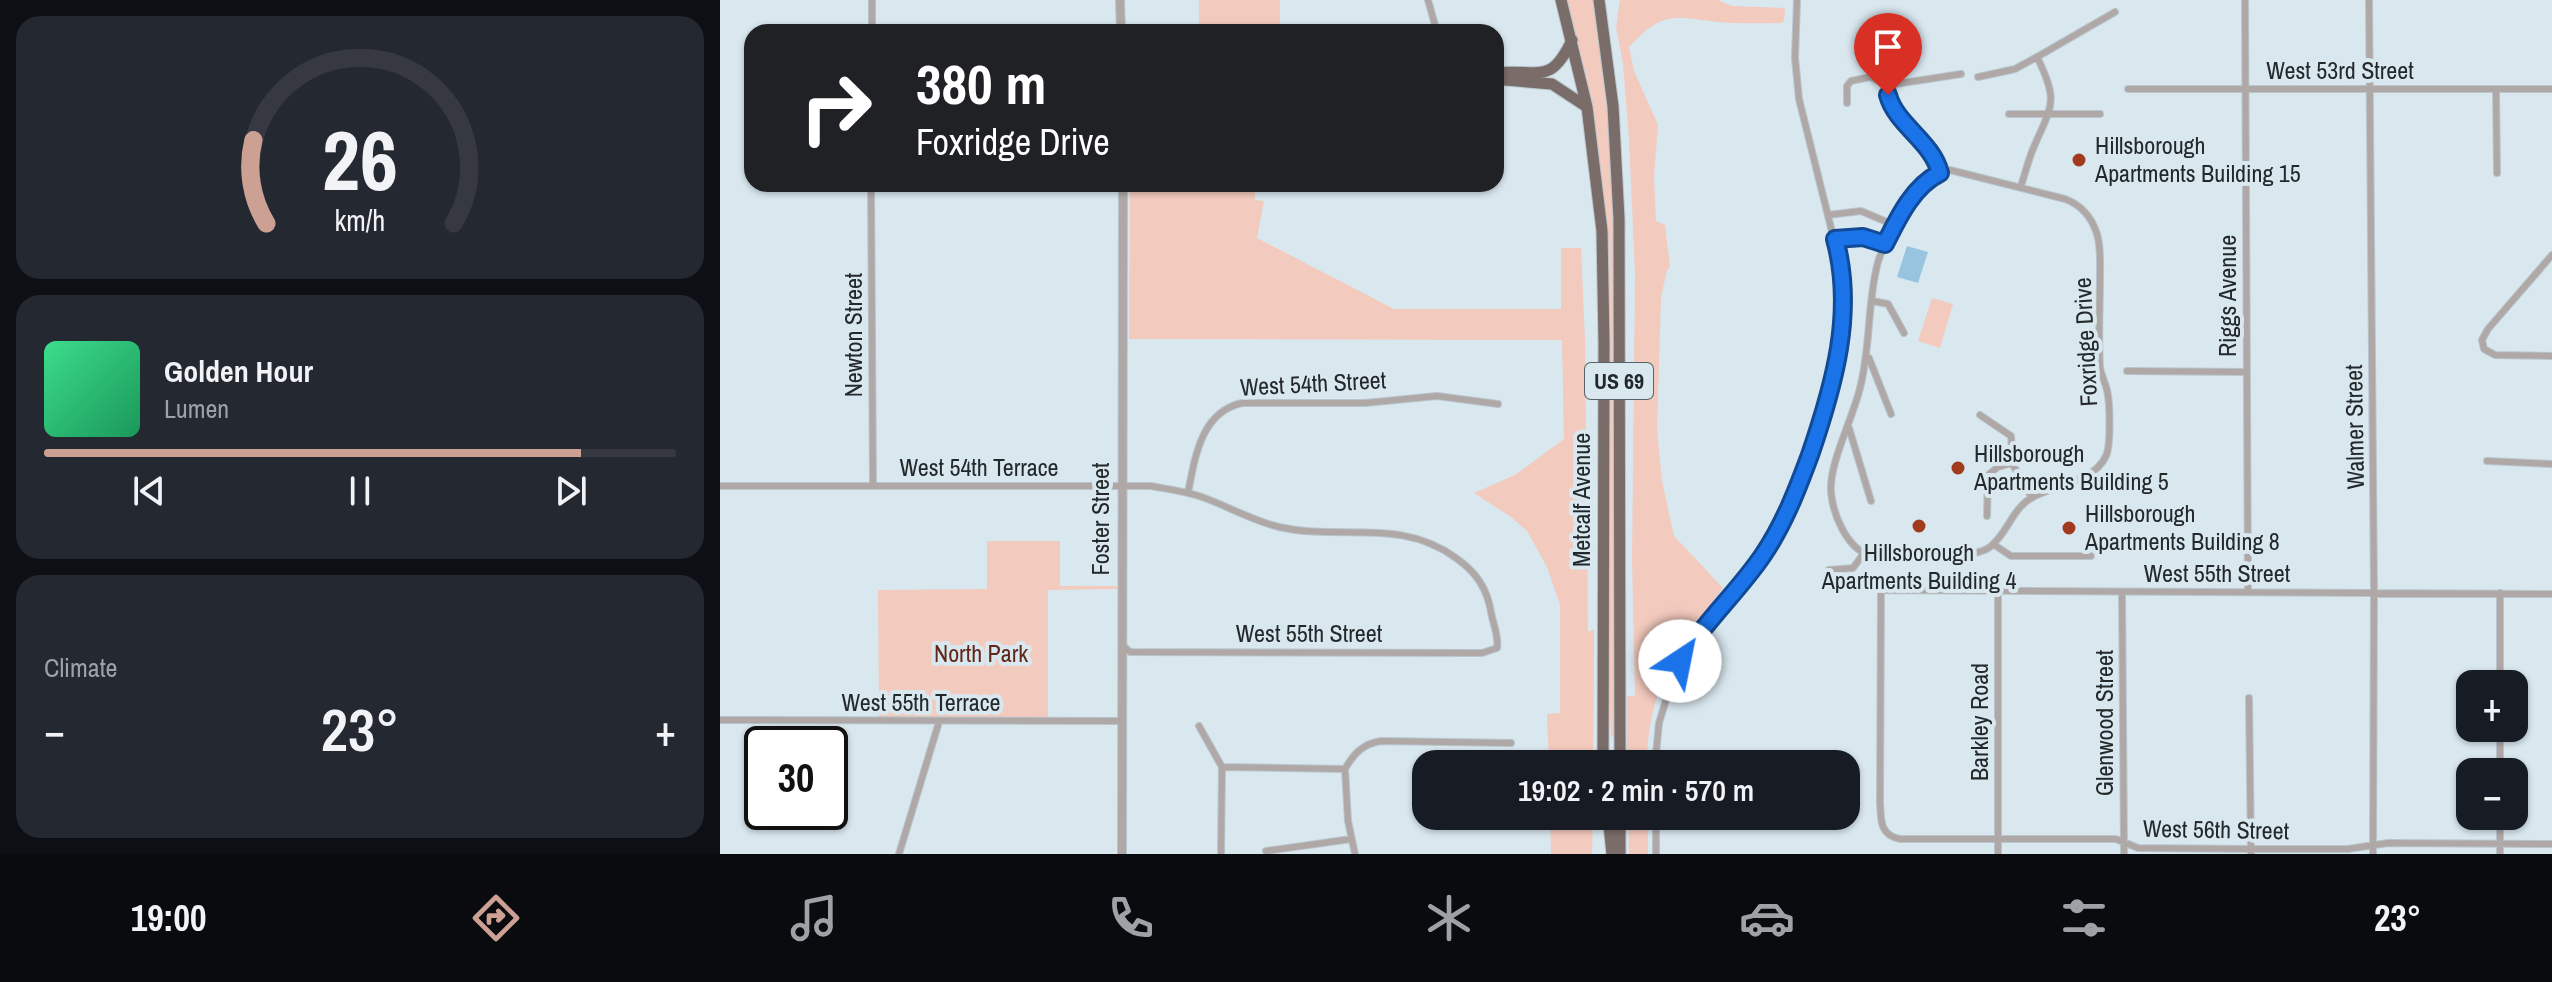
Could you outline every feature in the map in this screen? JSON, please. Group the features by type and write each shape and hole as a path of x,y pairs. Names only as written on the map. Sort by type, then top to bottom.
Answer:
{"highway":[{"name":"Metcalf Avenue","path":"1561,0 1587,107 1599,203 1604,282 1603,750"},
{"name":"Metcalf Avenue","path":"1599,0 1613,106 1619,219 1620,750"},
{"path":"1504,74 1542,72 1555,68 1562,62 1572,40"},
{"path":"1504,79 1552,84 1587,107"},
{"path":"1604,854 1605,830"},
{"path":"1608,830 1612,854"},
{"path":"1620,830 1620,854"}],"street":[{"path":"872,0 872,24"},
{"path":"1120,0 1121,24"},
{"path":"1428,0 1435,24"},
{"path":"1656,750 1659,723 1675,670 1694,639 1752,570 1790,508 1829,401 1840,354 1841,268 1799,99 1795,58 1797,0"},
{"name":"Riggs Avenue","path":"2245,0 2248,592"},
{"name":"Walmer Street","path":"2369,0 2373,850"},
{"path":"1978,77 2015,69 2115,12"},
{"path":"2021,186 2033,149 2050,113 2050,84 2037,57"},
{"path":"1847,103 1847,86 1851,81 1870,77 1891,87 1961,74"},
{"path":"1891,87 1888,95 1892,106 1933,155 1940,173 1923,184 1894,225 1873,286 1868,354 1833,470 1832,498 1845,533 1854,545 1875,557 1961,557 1984,551 1993,544 2011,556 2091,556"},
{"name":"West 53rd Street","path":"2128,89 2552,89"},
{"path":"2496,89 2497,173"},
{"path":"2009,114 2100,114"},
{"name":"Foxridge Drive","path":"1940,173 1957,170 2075,203 2094,227 2100,255 2100,367 2108,395 2109,446 2103,462 2089,474 2032,498 2017,510 1993,544"},
{"name":"Newton Street","path":"871,192 873,485"},
{"name":"Foster Street","path":"1122,854 1123,192"},
{"path":"1828,215 1861,211 1894,225"},
{"path":"1835,239 1863,237 1885,244"},
{"path":"2552,255 2483,336 2483,348 2495,355 2552,356"},
{"path":"1873,301 1888,304 1904,333"},
{"path":"1868,354 1891,414"},
{"path":"2127,371 2246,372"},
{"name":"West 54th Street","path":"1188,493 1207,426 1230,405 1365,403 1437,396 1498,404"},
{"path":"1980,415 2011,436 2012,463 2032,498"},
{"path":"1848,428 1871,501"},
{"path":"2487,461 2552,464"},
{"path":"1987,516 1988,475 1998,467 2012,463"},
{"name":"West 54th Terrace","path":"720,486 1151,486 1188,493 1281,527 1395,533 1432,543 1465,564 1482,583 1498,639 1497,648"},
{"path":"1829,570 1853,568 1864,553"},
{"name":"West 55th Street","path":"1883,829 1880,801 1881,590 2552,594"},
{"name":"Barkley Road","path":"1998,591 1998,854"},
{"name":"Glenwood Street","path":"2122,592 2124,854"},
{"path":"2500,593 2500,670"},
{"name":"West 55th Street","path":"1122,645 1130,652 1482,653 1497,648"},
{"path":"2249,698 2251,852"},
{"name":"West 55th Terrace","path":"720,720 1121,721"},
{"path":"899,854 939,722"},
{"path":"1199,726 1222,767 1221,854"},
{"path":"1355,854 1345,769 1359,749 1369,743 1511,743"},
{"path":"1222,767 1345,769"},
{"name":"West 56th Street","path":"1883,829 1890,837 1900,839 2116,839 2138,848 2251,852 2373,850 2388,843 2552,844"},
{"path":"1656,830 1656,854"},
{"path":"2500,830 2500,854"},
{"path":"1266,851 1351,839"}],"green space":[{"path":"1199,0 1280,0 1280,24 1199,24"},
{"path":"1567,0 1593,0 1609,118 1613,228 1615,738 1611,736 1609,686 1605,216 1595,125"},
{"path":"1620,0 1718,0 1732,6 1785,8 1781,23 1670,19 1651,27 1629,47 1634,71 1658,125 1654,177 1656,221 1665,225 1670,267 1661,297 1657,430 1662,481 1674,536 1723,588 1692,629 1668,669 1653,713 1648,750 1627,750 1627,696 1635,696 1632,561 1635,274 1629,138 1623,64 1616,27"},
{"path":"1130,192 1255,192 1255,200 1264,201 1257,238 1394,309 1561,309 1561,248 1581,248 1588,632 1594,629 1593,750 1548,750 1547,714 1560,713 1560,605 1547,567 1527,531 1474,493 1515,475 1564,439 1562,340 1129,339"},
{"path":"1932,298 1953,304 1940,348 1918,341"},
{"name":"North Park","path":"987,541 1060,541 1060,586 1117,586 1117,589 1048,590 1048,718 879,718 878,590 987,589"},
{"path":"1550,830 1593,830 1592,854 1551,854"},
{"path":"1628,830 1648,830 1648,854 1629,854"}],"water":[{"path":"1907,246 1928,252 1918,283 1897,277"}],"place":[{"name":"Hillsborough Apartments Building 15","path":"2079,160"},
{"name":"Hillsborough Apartments Building 5","path":"1958,468"},
{"name":"Hillsborough Apartments Building 4","path":"1919,526"},
{"name":"Hillsborough Apartments Building 8","path":"2069,528"}],"route":[{"path":"1680,661 1774,538 1790,508 1807,462 1829,401 1840,354 1842,277 1835,239 1863,237 1885,244 1894,225 1918,191 1940,173 1935,158 1892,106 1888,95"}]}
